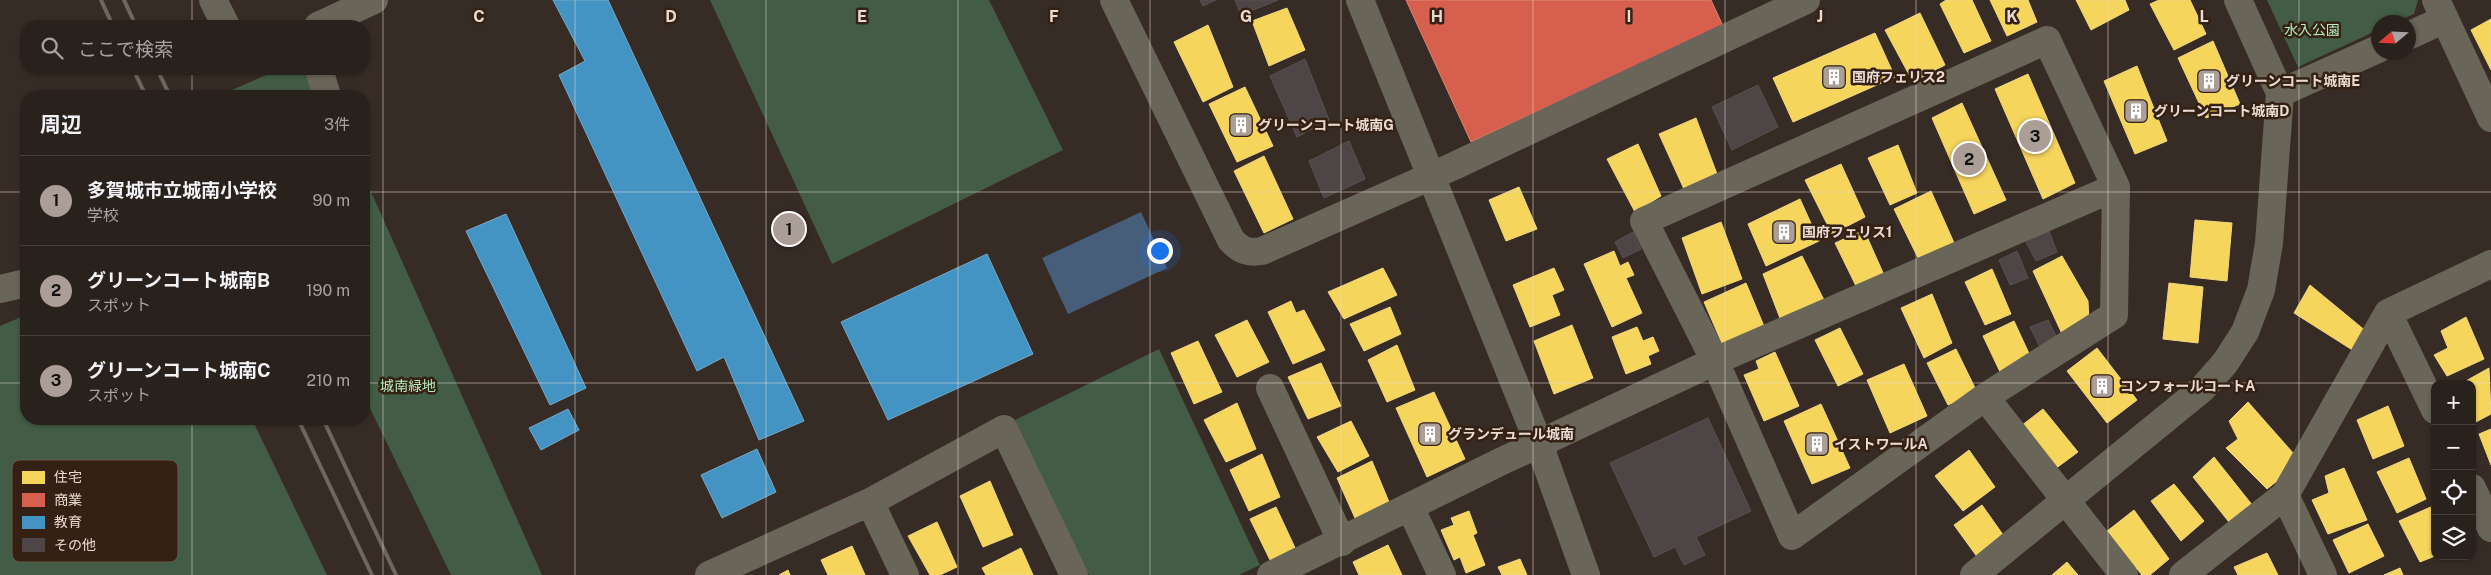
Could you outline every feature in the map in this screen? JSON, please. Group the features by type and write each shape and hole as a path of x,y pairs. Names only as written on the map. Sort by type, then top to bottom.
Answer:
{"street":[{"path":"214,0 223,20"},
{"path":"331,20 374,0"},
{"path":"1114,0 1231,240 1238,248 1249,252 1262,251 1430,176 1806,0"},
{"path":"1360,0 1539,444 1586,575"},
{"path":"1974,575 2067,502 2202,389 2224,363 2245,332 2261,290 2269,243 2280,93 2238,0"},
{"path":"2416,29 2441,9 2491,118"},
{"path":"2047,40 2116,187 2114,315 1985,397 1792,536 1715,361 1644,221 2047,40"},
{"path":"2280,93 2371,52"},
{"path":"321,75 324,90"},
{"path":"1270,575 1715,361 2116,187"},
{"path":"2183,575 2285,495 2388,312 2491,264"},
{"path":"0,289 20,284"},
{"path":"2388,312 2431,402"},
{"path":"1270,388 1342,542"},
{"path":"1985,397 2124,575"},
{"path":"715,574 870,502 1004,430 1074,575"},
{"path":"2285,495 2323,575"},
{"path":"2476,496 2491,528"},
{"path":"870,502 905,575"},
{"path":"1410,507 1442,575"}],"green space":[{"path":"710,0 989,0 1063,150 832,264"},
{"name":"水入公園","path":"2267,0 2418,0 2414,14 2371,15 2371,33 2298,67"},
{"path":"266,75 311,75 320,90 232,90"},
{"name":"城南緑地","path":"370,189 542,575 451,575 370,408"},
{"path":"20,318 20,425 255,425 327,575 0,575 0,326"},
{"path":"1159,349 1260,565 1239,575 1089,575 1015,420"}],"water":[{"path":"1141,212 1167,268 1068,314 1042,258"}],"building: 住宅":[{"path":"1946,0 1972,0 1991,41 1964,53 1940,4"},
{"path":"1990,0 2028,0 2037,22 2007,36"},
{"path":"2076,0 2125,0 2129,10 2091,30"},
{"path":"2159,0 2190,0 2206,34 2174,50 2150,4"},
{"path":"1287,8 1305,50 1269,66 1252,21"},
{"path":"1920,13 1945,65 1913,82 1885,30"},
{"path":"2491,19 2491,70 2471,30"},
{"path":"1208,25 1233,87 1203,102 1174,42"},
{"name":"国府フェリス2","path":"1875,33 1895,77 1793,122 1773,78"},
{"name":"グリーンコート城南E","path":"2213,41 2240,104 2206,118 2178,58"},
{"name":"グリーンコート城南D","path":"2137,66 2167,141 2135,154 2104,81"},
{"path":"2028,74 2075,183 2043,199 1995,89"},
{"name":"グリーンコート城南G","path":"1245,87 1273,146 1237,162 1209,104"},
{"path":"1962,103 2006,200 1974,214 1932,118"},
{"path":"1696,118 1720,182 1688,198 1659,134"},
{"path":"1638,144 1661,196 1635,212 1607,159"},
{"path":"1898,145 1917,193 1890,205 1868,158"},
{"path":"1264,156 1293,219 1264,233 1234,171"},
{"path":"1841,164 1865,217 1832,234 1805,180"},
{"path":"1519,187 1537,229 1506,241 1489,200"},
{"path":"1931,191 1955,245 1920,262 1894,209"},
{"name":"国府フェリス1","path":"1800,199 1819,241 1766,266 1748,224"},
{"path":"2195,220 2232,223 2227,281 2190,277"},
{"path":"1721,222 1742,279 1702,294 1682,238"},
{"path":"1864,230 1884,275 1857,288 1835,243"},
{"path":"1614,251 1620,266 1628,262 1634,275 1626,278 1642,313 1612,327 1584,264"},
{"path":"1802,256 1827,306 1783,326 1763,274"},
{"path":"2062,256 2088,301 2089,322 2063,336 2033,271"},
{"path":"1383,268 1397,295 1344,319 1328,292"},
{"path":"1554,268 1564,290 1552,295 1560,315 1530,327 1513,285"},
{"path":"1992,269 2011,314 1985,325 1965,282"},
{"path":"1746,283 1766,331 1724,348 1704,302"},
{"path":"2169,283 2203,287 2198,343 2163,339"},
{"path":"2310,285 2367,332 2354,351 2294,313"},
{"path":"1932,294 1952,343 1924,358 1901,308"},
{"path":"1291,301 1296,313 1304,310 1325,350 1293,364 1268,312"},
{"path":"1390,307 1401,334 1364,351 1350,324"},
{"path":"2466,317 2484,359 2447,376 2434,355 2448,348 2441,331"},
{"path":"1247,320 1269,362 1237,377 1215,335"},
{"path":"2014,321 2032,360 2002,376 1983,336"},
{"path":"1572,325 1593,378 1554,394 1534,341"},
{"path":"1637,327 1643,341 1653,337 1659,351 1648,356 1651,364 1626,374 1612,337"},
{"path":"1840,328 1863,374 1838,386 1815,340"},
{"path":"1198,341 1222,392 1194,404 1171,353"},
{"path":"1397,345 1415,390 1387,402 1368,360"},
{"name":"コンフォールコートA","path":"2097,348 2137,400 2107,423 2067,371"},
{"path":"1956,349 1977,392 1948,405 1927,363"},
{"path":"1775,352 1799,406 1764,421 1744,375 1759,369 1756,361"},
{"path":"1321,363 1341,406 1308,419 1288,377"},
{"path":"1904,364 1927,416 1890,433 1867,380"},
{"path":"2489,368 2491,414 2476,422 2476,380 2468,380"},
{"name":"グランデュール城南","path":"1434,392 1465,459 1427,477 1396,408"},
{"path":"2248,402 2301,462 2267,489 2226,448 2238,439 2229,421"},
{"path":"1237,403 1256,449 1226,462 1204,420"},
{"name":"イストワールA","path":"1821,404 1850,468 1812,484 1784,421"},
{"path":"2388,406 2404,446 2373,459 2357,420"},
{"path":"2043,409 2078,452 2055,469 2021,426"},
{"path":"1351,421 1369,456 1338,472 1317,437"},
{"path":"2491,429 2491,465 2479,434"},
{"path":"1969,450 1995,487 1963,511 1935,476"},
{"path":"1262,454 1280,497 1249,511 1230,470"},
{"path":"2214,457 2257,511 2233,527 2193,477"},
{"path":"2409,458 2426,499 2397,513 2377,472"},
{"path":"1372,461 1389,502 1355,518 1337,478"},
{"path":"2344,468 2367,520 2328,534 2312,500 2329,493 2325,476"},
{"path":"990,481 1013,535 983,547 960,496"},
{"path":"2174,484 2204,521 2181,541 2151,501"},
{"path":"1982,505 2006,539 1978,558 1954,525"},
{"path":"1276,507 1297,552 1271,562 1250,519"},
{"path":"2431,507 2431,558 2420,562 2399,521"},
{"path":"2134,510 2169,559 2150,575 2142,575 2106,532"},
{"path":"1469,511 1477,533 1473,535 1485,565 1466,573 1460,557 1454,560 1441,530 1454,525 1451,518"},
{"path":"937,522 957,567 940,575 930,575 908,536"},
{"path":"2368,524 2384,556 2349,573 2333,540"},
{"path":"1388,545 1402,575 1359,575 1353,562"},
{"path":"852,546 865,575 828,575 821,560"},
{"path":"1021,548 1033,575 986,575 982,568"},
{"path":"2267,553 2278,575 2238,575 2234,567"},
{"path":"1520,559 1527,575 1502,575 1498,567"},
{"path":"2067,562 2078,575 2052,575"},
{"path":"2400,568 2403,575 2384,575"},
{"path":"788,570 790,575 779,575"}],"building: 商業":[{"path":"1406,0 1711,0 1723,26 1471,142"}],"building: 教育":[{"path":"553,0 608,0 804,421 759,440 724,357 697,371 559,75 585,61"},
{"path":"506,214 586,388 550,405 466,231"},
{"path":"987,254 1033,354 888,420 841,322"},
{"path":"568,409 579,430 541,450 529,428"},
{"path":"757,449 776,492 722,518 701,475"}],"building: その他":[{"path":"1200,0 1216,0 1203,6"},
{"path":"1235,0 1278,0 1241,15"},
{"path":"1305,59 1329,120 1297,137 1270,76"},
{"path":"1758,85 1778,127 1732,150 1712,107"},
{"path":"1349,141 1365,179 1324,198 1309,161"},
{"path":"2049,231 2057,252 2036,261 2026,242"},
{"path":"1633,232 1641,249 1623,258 1615,242"},
{"path":"2017,251 2028,278 2010,285 1999,260"},
{"path":"2048,320 2059,342 2043,353 2030,327"},
{"path":"1708,418 1751,511 1696,537 1705,555 1684,565 1675,547 1654,557 1610,463"}],"railway":[{"path":"101,0 110,20"},
{"path":"124,0 133,20"},
{"path":"136,75 143,90"},
{"path":"160,75 167,90"},
{"path":"301,425 372,575"},
{"path":"326,425 396,575"}],"place":[{"name":"国府フェリス2","path":"1834,77"},
{"name":"グリーンコート城南E","path":"2209,81"},
{"name":"グリーンコート城南D","path":"2136,111"},
{"name":"グリーンコート城南G","path":"1241,125"},
{"name":"グリーンコート城南C","path":"2035,136"},
{"name":"グリーンコート城南B","path":"1969,159"},
{"name":"多賀城市立城南小学校","path":"789,229"},
{"name":"国府フェリス1","path":"1784,232"},
{"name":"コンフォールコートA","path":"2102,386"},
{"name":"グランデュール城南","path":"1430,434"},
{"name":"イストワールA","path":"1817,444"}]}
